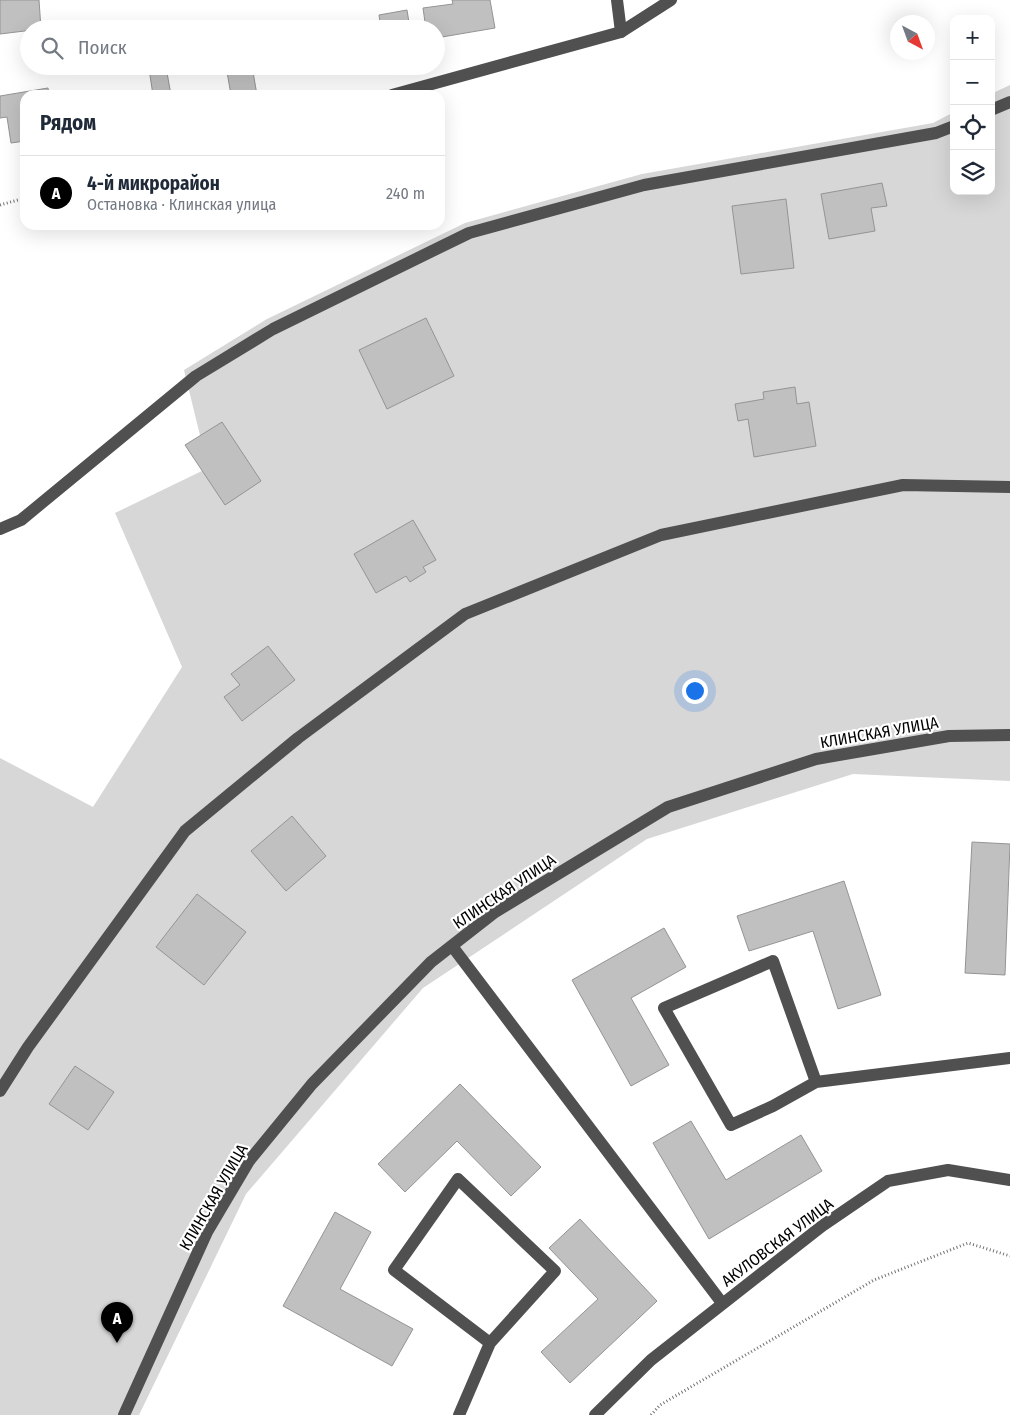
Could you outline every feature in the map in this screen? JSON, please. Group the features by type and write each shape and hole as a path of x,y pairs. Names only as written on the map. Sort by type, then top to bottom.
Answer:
{"street":[{"path":"617,0 621,32"},
{"path":"410,90 621,32 671,0"},
{"path":"995,108 1010,102"},
{"path":"0,529 20,520 196,376 272,329 469,233 644,185 936,133 950,128"},
{"path":"0,1091 28,1047 185,831 298,738 465,614 661,535 903,485 1010,487"},
{"name":"КЛИНСКАЯ УЛИЦА","path":"124,1415 207,1232 249,1161 312,1084 431,962 495,912 668,806 816,759 949,736 1010,735"},
{"path":"452,946 722,1303"},
{"path":"816,1082 772,961 664,1008 731,1125 773,1106 816,1082 1010,1058"},
{"name":"АКУЛОВСКАЯ УЛИЦА","path":"595,1415 651,1360 722,1303 822,1226 888,1181 948,1170 1010,1180"},
{"path":"459,1415 490,1343 555,1271 458,1179 394,1270 490,1343"}],"path":[{"path":"0,205 20,199"},
{"path":"651,1415 660,1406 874,1280 968,1243 1010,1256"}],"shaded area":[{"path":"1010,85 1010,781 853,774 647,839 423,988 246,1194 139,1415 0,1415 0,758 93,807 182,667 115,513 208,468 184,370 267,319 465,223 642,174 933,123 950,114 950,195 995,195 995,92"}],"building":[{"path":"0,0 39,0 40,20 20,20 20,32 0,34"},
{"path":"452,0 490,0 495,28 445,36 445,20 425,20 423,8 453,4"},
{"path":"407,10 409,20 380,20 379,15"},
{"path":"150,75 167,75 170,90 152,90"},
{"path":"228,75 254,75 256,90 230,90"},
{"path":"20,93 20,142 11,143 7,117 0,118 0,96"},
{"path":"882,183 887,206 871,208 875,231 829,239 821,194"},
{"path":"786,199 794,268 741,274 732,206"},
{"path":"426,318 454,376 387,409 359,350"},
{"path":"795,387 797,404 809,402 816,446 754,457 748,419 738,421 735,404 764,399 763,392"},
{"path":"222,422 261,481 225,505 185,445"},
{"path":"413,520 436,560 423,567 426,572 410,582 406,576 376,593 354,554"},
{"path":"268,646 295,680 242,721 224,697 240,685 231,674"},
{"path":"292,816 326,856 286,891 251,851"},
{"path":"972,842 1010,844 1005,975 965,973"},
{"path":"844,881 881,995 838,1009 813,931 749,951 737,916"},
{"path":"197,894 246,932 204,985 156,947"},
{"path":"664,928 686,967 631,998 669,1065 631,1086 572,980"},
{"path":"75,1066 114,1092 88,1130 49,1104"},
{"path":"460,1084 541,1167 511,1196 457,1141 405,1192 378,1164"},
{"path":"691,1121 726,1180 801,1135 822,1171 709,1239 653,1143"},
{"path":"335,1212 371,1232 340,1289 413,1329 392,1366 283,1306"},
{"path":"580,1219 657,1301 570,1383 541,1352 598,1299 549,1248"}],"place":[{"name":"4-й микрорайон","path":"117,1343"}]}
